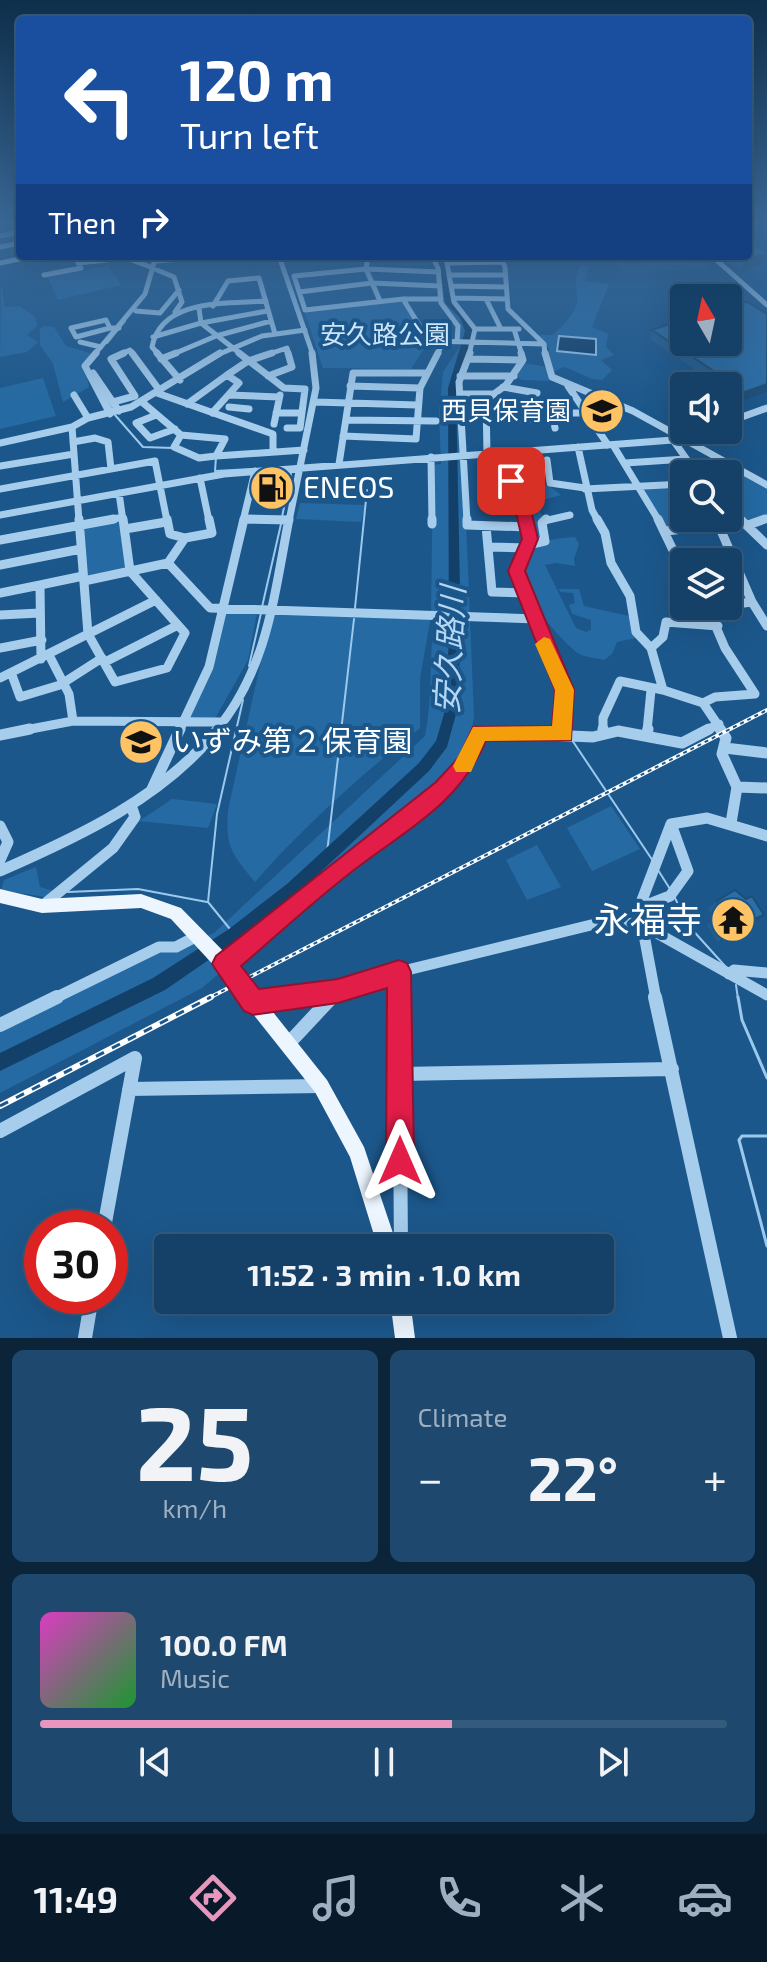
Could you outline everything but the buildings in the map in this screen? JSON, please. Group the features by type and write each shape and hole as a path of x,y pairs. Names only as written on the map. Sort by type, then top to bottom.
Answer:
{"main road":[{"path":"0,896 42,906 141,901 176,913 224,964 321,1086 358,1153 384,1234"},
{"path":"402,1314 405,1338"}],"street":[{"path":"110,414 85,370 87,361 122,333 148,285"},
{"path":"177,285 182,302 175,312 163,320 153,337 152,347 180,380"},
{"path":"213,306 225,285"},
{"path":"261,285 275,334"},
{"path":"0,871 75,839 151,791 190,758 222,722 251,678 272,611 314,402 316,374 289,285"},
{"path":"297,285 305,310 403,299 440,299"},
{"path":"299,292 351,285"},
{"path":"373,285 380,301"},
{"path":"427,285 440,286 440,299 456,319 460,342"},
{"path":"745,285 767,305"},
{"path":"527,527 467,525 460,376 469,359 475,329 454,298 451,286 506,287 510,313 544,344 548,372 568,386 633,411 670,431"},
{"path":"321,289 329,307"},
{"path":"136,311 160,313 179,290"},
{"path":"454,298 507,299"},
{"path":"403,299 429,341 544,344"},
{"path":"486,299 501,329"},
{"path":"175,312 266,301"},
{"path":"119,411 92,370 92,362 114,328 141,302"},
{"path":"199,308 201,323 248,361 284,388 305,389 300,428 287,428"},
{"path":"153,337 201,323 267,311"},
{"path":"106,320 114,328 76,337 71,328 106,320"},
{"path":"161,359 216,336 271,321"},
{"path":"475,329 527,329"},
{"path":"514,329 523,360"},
{"path":"0,443 72,427 88,418 119,411 142,402 230,347 275,334 305,330"},
{"path":"89,334 80,342 99,350"},
{"path":"343,436 416,439 420,388 443,342"},
{"path":"187,404 248,361 287,348 292,367 268,376"},
{"path":"113,402 135,396 111,359 130,350 158,392 273,434 273,452"},
{"path":"469,359 523,360"},
{"path":"487,454 484,405 514,376 523,360"},
{"path":"339,464 353,373 426,373"},
{"path":"212,413 239,383 227,375"},
{"path":"460,376 514,376"},
{"path":"350,386 420,388"},
{"path":"568,386 642,487 673,548"},
{"path":"503,387 537,393"},
{"path":"274,424 279,397 284,388"},
{"path":"460,394 492,394"},
{"path":"74,395 88,418"},
{"path":"229,395 279,397"},
{"path":"229,407 249,411 253,396"},
{"path":"142,402 156,415"},
{"path":"314,402 418,405"},
{"path":"742,417 767,408"},
{"path":"276,413 302,413"},
{"path":"555,428 552,413 586,413"},
{"path":"178,432 161,415 136,423 150,438 178,432 225,439"},
{"path":"346,420 436,421"},
{"path":"216,456 237,422"},
{"path":"72,427 88,634 115,682 167,668 185,633 130,571 119,493"},
{"path":"178,432 174,447 199,458 304,450"},
{"path":"73,442 95,438 108,442 111,469"},
{"path":"0,515 200,478 255,471 670,440"},
{"path":"676,444 686,459"},
{"path":"694,444 767,485"},
{"path":"578,447 585,488 605,533 611,563 630,596 636,632 651,648 663,690"},
{"path":"498,453 519,489 528,546 516,571 564,690 561,725 565,735"},
{"path":"0,466 74,454"},
{"path":"431,457 432,524"},
{"path":"625,463 686,459"},
{"path":"547,460 550,483 585,488 670,485"},
{"path":"0,489 155,461 170,534 185,538 212,533 200,478"},
{"path":"151,791 209,667 255,471"},
{"path":"488,547 528,546 545,541 542,523 546,518 570,515"},
{"path":"0,540 123,517"},
{"path":"748,525 767,518"},
{"path":"246,519 289,520"},
{"path":"742,520 767,545"},
{"path":"125,529 166,522"},
{"path":"486,526 492,592 526,593"},
{"path":"666,531 670,530"},
{"path":"722,532 752,602 767,626"},
{"path":"0,593 168,563 185,538"},
{"path":"0,565 81,549"},
{"path":"168,563 206,606 221,609 537,619"},
{"path":"40,585 45,657 65,682 74,710 73,721"},
{"path":"0,678 12,675 156,600"},
{"path":"742,603 752,602"},
{"path":"0,615 40,613"},
{"path":"703,703 715,697 755,694 725,648 715,620"},
{"path":"651,648 663,637 666,622 718,626"},
{"path":"12,675 20,697 65,682 178,625"},
{"path":"0,648 42,640"},
{"path":"603,733 603,718 616,685 627,680 651,690 663,690 703,703 726,738 722,754 737,787 731,823"},
{"path":"647,735 651,690"},
{"path":"0,735 73,721 222,722"},
{"path":"224,964 356,855 392,833 443,789 466,763 480,732 593,737 603,733 647,735 682,743 719,724"},
{"path":"725,748 767,753"},
{"path":"737,787 767,788"},
{"path":"42,906 113,848 135,817 131,805"},
{"path":"671,824 695,817 731,823 767,836"},
{"path":"639,908 670,896 688,871 671,824"},
{"path":"671,824 639,908 639,923 730,1338"},
{"path":"0,826 8,842 0,860"},
{"path":"253,1002 338,991 399,972 591,925 639,923 767,995"},
{"path":"0,1025 159,947 176,947 200,936"},
{"path":"729,974 734,970 767,973"},
{"path":"399,972 401,1234"},
{"path":"289,1043 338,991"},
{"path":"0,1131 135,1058 107,1210"},
{"path":"400,1074 672,1069"},
{"path":"129,1089 321,1086"},
{"path":"85,1338 89,1314"}],"green space":[{"path":"1,285 5,307 20,306 36,318 37,326 27,335 38,342 27,352 0,357"},
{"path":"51,285 119,285 58,300"},
{"path":"437,285 452,285 455,303 475,329 460,374 474,717 465,764 202,988 0,1093 0,1028 159,947 176,949 214,933 425,736 434,619 431,616 420,678 420,728 334,802 255,882 236,857 229,842 228,810 272,611 431,615 433,465 441,464 439,413 443,372 461,345 457,342 454,323"},
{"path":"576,285 608,285 592,327 608,334 606,347 614,355 601,360 612,370 602,380 565,367 549,373 557,381 522,380 514,376 522,363 544,366 547,371 549,348 537,335 553,335 574,312"},
{"name":"安久路公園","path":"403,299 429,341 411,369 323,368 304,310"},
{"path":"44,326 54,327 66,346 90,353 86,371 89,387 63,402 53,364 40,345 40,329"},
{"path":"43,378 56,416 0,429 0,388"},
{"path":"518,453 530,454 533,483 548,485 561,495 536,502 544,521 542,538 528,545 519,489 503,462"},
{"path":"742,474 767,488 767,518 750,525 742,517"},
{"path":"644,487 666,487 670,493 670,530 665,530"},
{"path":"300,503 366,505 361,522 296,519"},
{"path":"119,520 127,568 87,576 83,526"},
{"path":"575,537 579,544 575,566 545,565 576,628 586,632 591,630 591,620 572,614 569,605 575,603 573,593 558,589 579,589 584,606 633,617 640,637 617,642 612,654 604,660 575,651 545,619 532,601 524,582 522,566 529,552 546,542"},
{"path":"220,612 257,613 248,660 213,722 185,720 214,652"},
{"path":"172,799 217,804 208,828 139,821"},
{"path":"611,806 640,849 592,871 567,828"},
{"path":"537,845 561,887 527,900 506,860"},
{"path":"36,867 40,887 54,891 45,897 1,890 4,880"}],"shaded area":[{"path":"559,336 596,339 596,355 557,351"},
{"path":"518,401 528,401 532,422 492,422 490,406 518,406"}],"waterway":[{"name":"安久路川","path":"0,1062 159,984 234,934 292,889 424,767 442,743 450,714 455,640 452,388 469,331 463,317 449,303 446,285"},
{"path":"107,343 125,321"},
{"path":"105,397 112,409"},
{"path":"115,415 143,447 173,448"},
{"path":"216,457 215,471 289,467"},
{"path":"282,517 291,473"},
{"path":"355,608 367,490"},
{"path":"262,607 281,524"},
{"path":"249,666 261,613"},
{"path":"327,853 354,619"},
{"path":"234,934 208,902 217,814 243,700"},
{"path":"572,740 653,861"},
{"path":"658,870 670,889"},
{"path":"68,892 138,889 207,902"},
{"path":"675,898 688,925 725,966"},
{"path":"736,985 738,999"},
{"path":"738,997 742,1020 767,1078"},
{"path":"767,1136 742,1136 739,1140 767,1246"}],"railway":[{"path":"207,999 767,710"},
{"path":"0,1106 211,997"}],"slow traffic":[{"path":"463,766 480,732 565,735 561,725 564,690 544,644"}],"place":[{"name":"西貝保育園","path":"602,411"},
{"name":"ENEOS","path":"272,488"},
{"name":"いずみ第２保育園","path":"141,742"},
{"name":"永福寺","path":"733,920"}],"route":[{"path":"400,1161 399,972 338,991 253,1002 224,964 277,924 356,855 392,833 443,789 466,763 480,732 565,735 561,725 564,690 546,651 536,614 516,571 530,539 519,489 511,481"}]}
